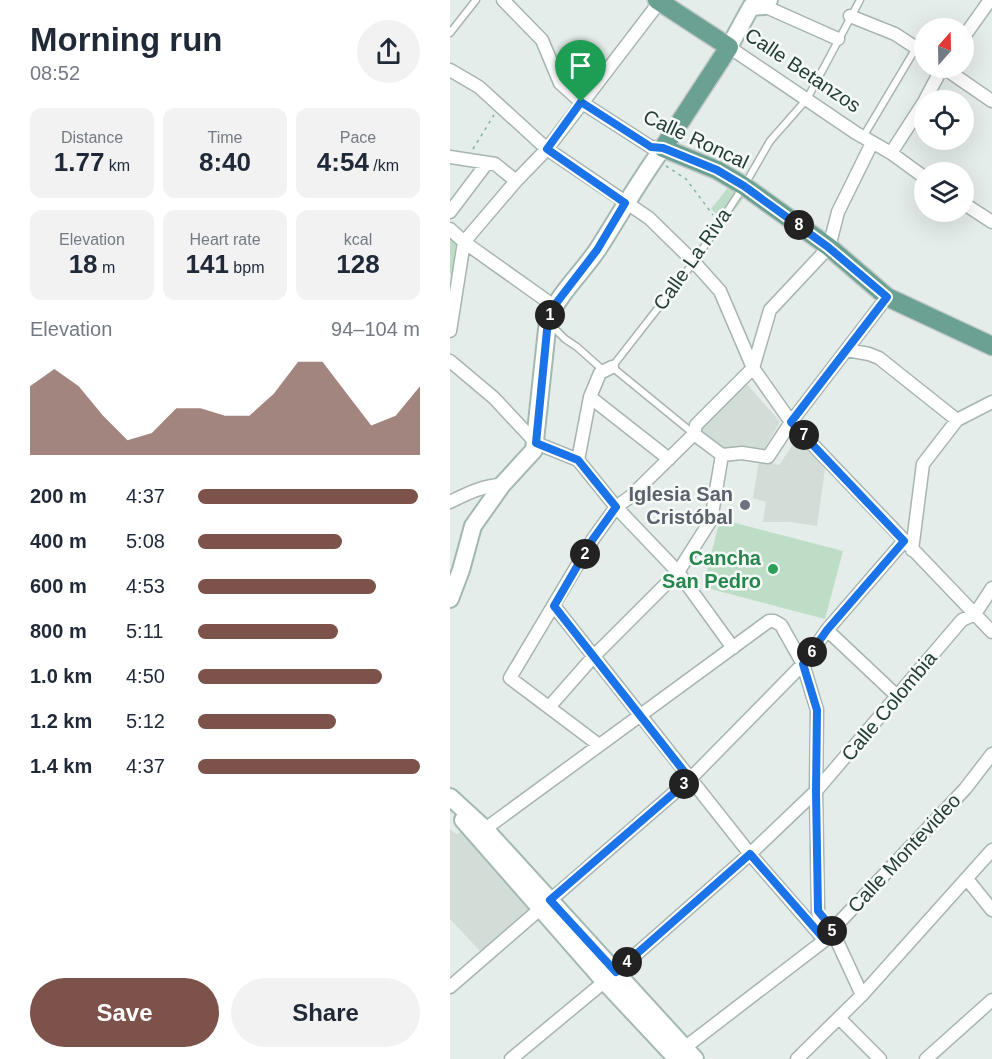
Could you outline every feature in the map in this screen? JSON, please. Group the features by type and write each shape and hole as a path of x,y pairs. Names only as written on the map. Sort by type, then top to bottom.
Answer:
{"main road":[{"name":"Calle Betanzos","path":"659,1 729,47"},
{"path":"450,599 473,526 502,485 534,450 551,313 597,250 625,203 758,3"},
{"name":"Calle Roncal","path":"659,153 717,170 744,186 828,247 887,297 992,346"},
{"path":"450,797 485,828 546,904 680,1056"},
{"path":"450,806 546,904"}],"street":[{"name":"Calle Roncal","path":"503,0 542,40 560,83 581,102 659,153"},
{"path":"450,328 464,242 516,181 547,149 659,1"},
{"path":"974,23 989,2"},
{"path":"758,3 838,39"},
{"path":"850,16 895,34 914,46"},
{"name":"Calle Betanzos","path":"729,47 914,170"},
{"path":"450,69 479,87 547,149 649,218 694,262 720,291 753,368 791,422 992,632"},
{"path":"958,78 992,101"},
{"path":"891,153 914,117"},
{"path":"599,745 510,678 593,539 616,507 630,497 694,434 696,425 753,368 770,310 828,247 838,212 868,140"},
{"path":"450,158 495,164 516,181"},
{"path":"450,212 487,164"},
{"path":"974,210 992,222"},
{"path":"450,229 551,313"},
{"path":"694,434 722,455 741,453 768,456 791,422 887,297"},
{"path":"847,350 879,358 957,420"},
{"path":"450,361 494,398 536,443 578,460 616,507 678,572 733,648"},
{"name":"Calle La Riva","path":"578,460 590,397 600,373 608,369"},
{"path":"590,397 669,459"},
{"path":"450,987 690,779 803,664 827,630 908,546 923,464 957,420 992,402"},
{"path":"550,706 594,656 678,572 711,520 722,455"},
{"path":"450,502 492,485 502,485"},
{"name":"Calle Colombia","path":"511,1059 610,977 750,854 816,791 962,620 975,614 992,588"},
{"path":"554,606 750,854 825,940"},
{"path":"485,828 769,621 774,621 781,625 803,664 817,710 818,911 825,940"},
{"path":"827,630 897,696"},
{"name":"Calle Montevideo","path":"680,1056 825,940 965,789 992,754"},
{"path":"797,1059 862,995 992,850"},
{"path":"967,879 992,910"},
{"path":"818,911 833,929 862,995"},
{"path":"926,1059 992,1000"},
{"path":"839,1018 880,1059"}],"lane":[{"path":"450,33 476,0"},
{"name":"Calle La Riva","path":"608,369 694,262 744,186 770,141 807,99 860,0"},
{"path":"868,140 914,60"},
{"path":"551,313 552,328 694,434"}],"path":[{"path":"467,159 492,118 501,108"},
{"path":"659,153 686,179 719,222"}],"shaded area":[{"path":"746,383 780,422 764,449 739,448 724,451 703,435 701,426"},
{"path":"798,437 825,469 817,526 790,522 763,522 766,502 753,498 759,461 779,465"},
{"path":"465,829 529,906 529,910 481,952 450,919 450,830 457,834"}],"green space":[{"path":"731,184 746,195 726,221 711,209"},
{"path":"450,237 456,242 453,276 450,273"},
{"name":"Cancha San Pedro","path":"720,519 843,551 825,619 703,587"}],"place":[{"name":"Iglesia San Cristóbal","path":"745,505"},
{"name":"Cancha San Pedro","path":"773,569"}],"route":[{"path":"581,102 651,147 663,148 717,170 744,186 828,247 887,297 791,422 904,541 827,630 803,664 817,710 818,911 833,929 825,940 750,854 616,972 550,900 690,779 554,606 593,539 616,507 578,460 536,443 548,320 554,306 597,250 625,203 547,149 581,102"}]}
